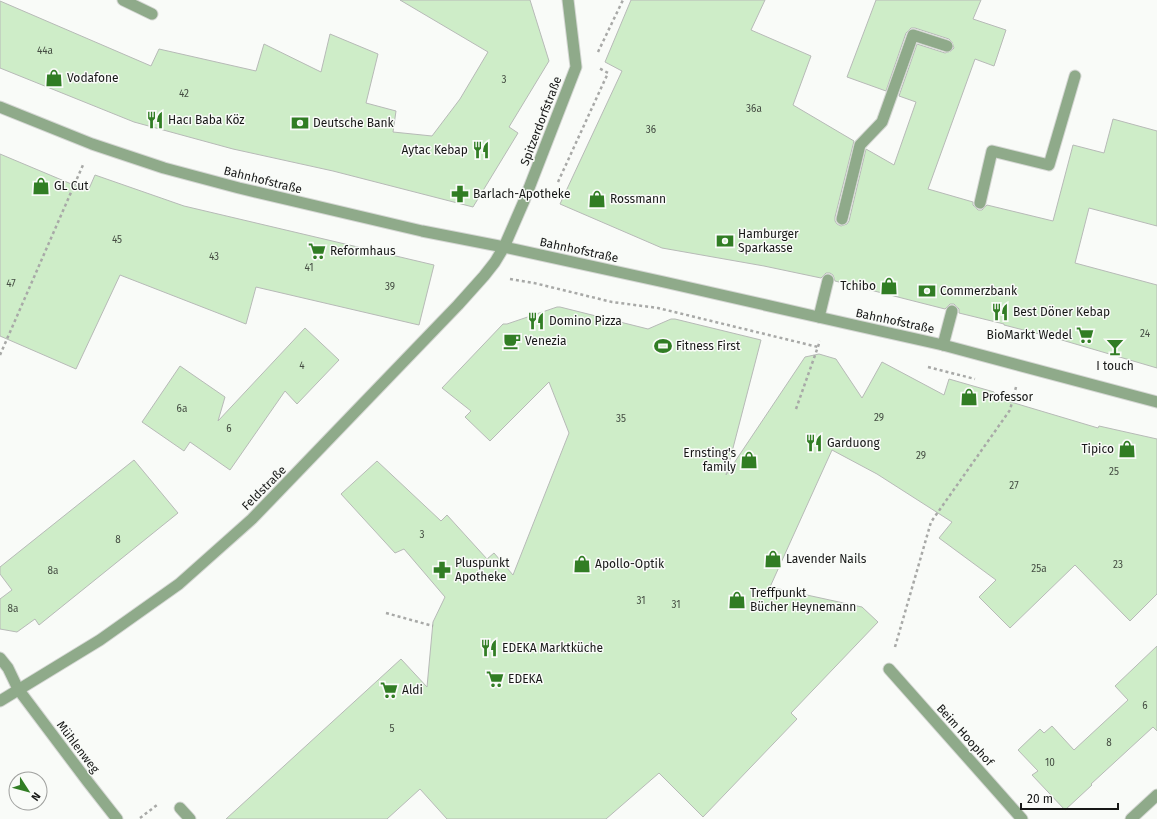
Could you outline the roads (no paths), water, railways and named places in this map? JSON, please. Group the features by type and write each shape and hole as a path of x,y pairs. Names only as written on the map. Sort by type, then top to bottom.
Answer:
{"street":[{"path":"123,0 152,14"},
{"name":"Spitzerdorfstraße","path":"504,247 524,201 576,67 568,0"},
{"path":"842,219 860,145 882,122 913,36 946,46"},
{"path":"980,203 992,152 1049,165 1075,76"},
{"name":"Bahnhofstraße","path":"0,107 92,144 164,168 239,188 422,231 504,247 943,344 1157,402"},
{"name":"Feldstraße","path":"0,701 100,640 179,584 252,519 458,305 484,276 504,247"},
{"path":"823,318 828,280"},
{"path":"943,344 952,311"},
{"name":"Mühlenweg","path":"0,658 8,668 18,689 117,819"},
{"name":"Beim Hoophof","path":"889,669 1022,819"},
{"path":"1131,819 1157,795"},
{"path":"180,808 190,819"}],"place":[{"name":"Vodafone","path":"54,78"},
{"name":"Hacı Baba Köz","path":"155,120"},
{"name":"Deutsche Bank","path":"300,123"},
{"name":"Aytac Kebap","path":"481,150"},
{"name":"GL Cut","path":"41,186"},
{"name":"Barlach-Apotheke","path":"460,194"},
{"name":"Rossmann","path":"597,199"},
{"name":"Hamburger Sparkasse","path":"725,241"},
{"name":"Reformhaus","path":"317,251"},
{"name":"Tchibo","path":"889,286"},
{"name":"Commerzbank","path":"927,291"},
{"name":"Best Döner Kebap","path":"1000,312"},
{"name":"Domino Pizza","path":"536,321"},
{"name":"BioMarkt Wedel","path":"1085,335"},
{"name":"Venezia","path":"512,341"},
{"name":"Fitness First","path":"663,346"},
{"name":"I touch","path":"1115,347"},
{"name":"Professor","path":"969,397"},
{"name":"Garduong","path":"814,443"},
{"name":"Tipico","path":"1127,449"},
{"name":"Ernsting's family","path":"749,460"},
{"name":"Lavender Nails","path":"773,559"},
{"name":"Apollo-Optik","path":"582,564"},
{"name":"Pluspunkt Apotheke","path":"442,570"},
{"name":"Treffpunkt Bücher Heynemann","path":"737,600"},
{"name":"EDEKA Marktküche","path":"489,648"},
{"name":"EDEKA","path":"495,679"},
{"name":"Aldi","path":"389,690"}]}
